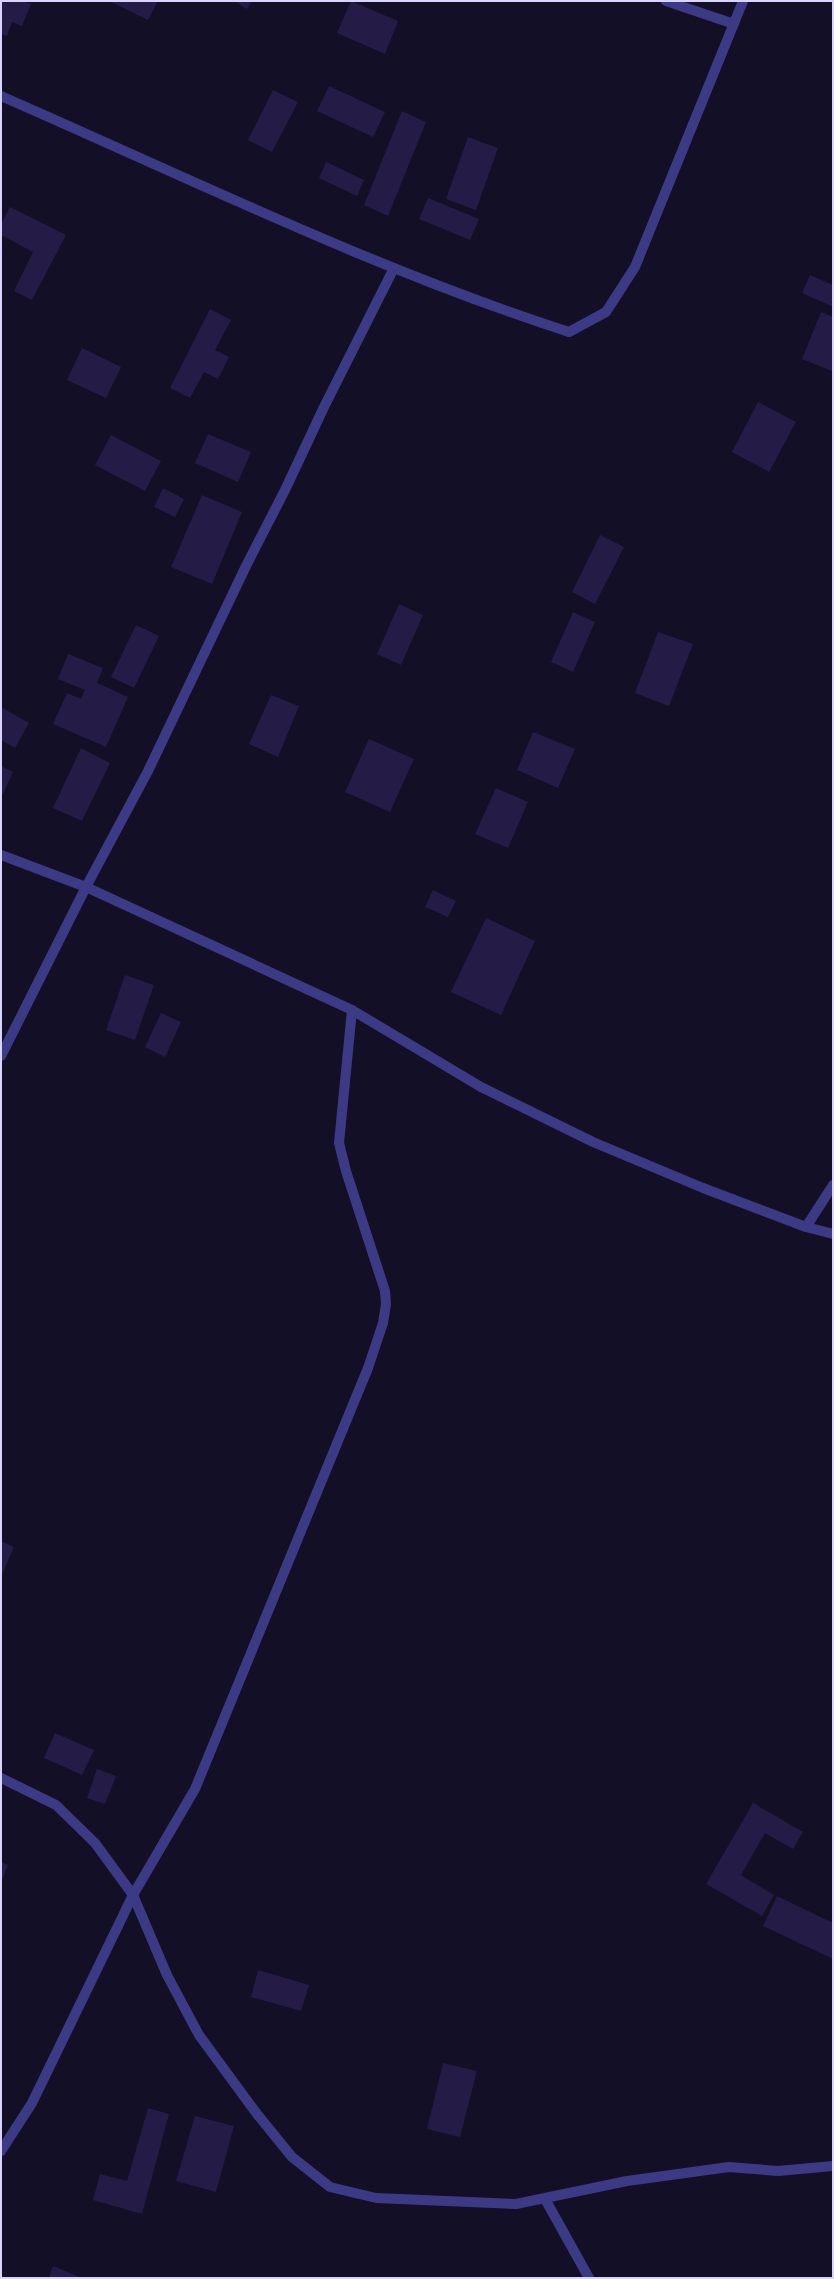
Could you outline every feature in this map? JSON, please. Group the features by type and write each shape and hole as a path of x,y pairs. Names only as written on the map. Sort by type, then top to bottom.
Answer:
{"street":[{"path":"666,1 734,24"},
{"path":"1,96 393,270 510,313 569,332 606,312 636,267 743,1"},
{"path":"1,1056 86,887 148,771 246,566 286,490 324,407 393,270"},
{"path":"1,855 86,887 352,1010 481,1086 593,1142 703,1188 806,1227 833,1234"},
{"path":"2,2146 32,2103 133,1895 195,1789 293,1555 368,1368 383,1323 386,1304 385,1291 346,1171 339,1143 352,1010"},
{"path":"806,1227 833,1185"},
{"path":"1,1778 56,1805 95,1843 133,1895 167,1975 199,2034 257,2114 292,2157 330,2187 376,2198 439,2202 516,2204 627,2181 729,2167 778,2171 833,2166"},
{"path":"545,2199 589,2278"}],"building":[{"path":"1,1 23,1 31,4 22,26 12,22 7,36 1,34"},
{"path":"109,1 158,1 148,20"},
{"path":"234,1 252,1 247,9"},
{"path":"351,1 398,21 385,54 337,33"},
{"path":"329,86 385,112 373,137 317,111"},
{"path":"273,90 298,102 272,152 248,140"},
{"path":"402,111 426,122 388,216 364,205"},
{"path":"468,137 498,148 476,210 446,199"},
{"path":"326,162 364,180 357,196 319,178"},
{"path":"428,198 479,219 470,240 419,219"},
{"path":"10,207 66,235 32,300 14,291 33,252 1,235 1,224"},
{"path":"810,275 833,285 833,307 802,293"},
{"path":"210,309 231,320 215,350 229,357 218,379 204,372 190,398 170,388"},
{"path":"821,312 833,317 832,371 802,359"},
{"path":"82,348 121,367 106,398 67,380"},
{"path":"758,402 796,422 769,472 732,452"},
{"path":"208,434 251,452 238,482 195,463"},
{"path":"111,435 161,461 145,491 95,465"},
{"path":"163,488 184,499 175,517 154,507"},
{"path":"202,495 242,512 212,584 171,567"},
{"path":"600,535 624,547 595,604 572,592"},
{"path":"399,604 423,615 401,665 377,654"},
{"path":"573,612 595,622 573,672 551,662"},
{"path":"136,625 159,636 134,688 111,677"},
{"path":"658,632 693,644 669,706 635,693"},
{"path":"68,654 103,668 97,683 128,697 106,747 53,724 67,693 81,699 85,690 58,679"},
{"path":"271,695 299,706 278,757 249,744"},
{"path":"1,707 29,723 15,748 1,740"},
{"path":"533,732 575,749 558,788 517,770"},
{"path":"369,739 414,759 390,812 345,792"},
{"path":"81,748 110,763 82,821 53,808"},
{"path":"1,766 13,772 1,798"},
{"path":"496,788 528,802 508,848 475,834"},
{"path":"433,890 456,901 448,917 425,907"},
{"path":"486,918 535,941 501,1015 451,992"},
{"path":"125,975 154,985 135,1040 106,1030"},
{"path":"161,1013 181,1022 165,1057 145,1047"},
{"path":"1,1541 14,1547 1,1577"},
{"path":"55,1733 94,1750 82,1775 44,1758"},
{"path":"97,1769 116,1776 105,1804 87,1798"},
{"path":"753,1803 803,1832 793,1849 765,1833 741,1875 774,1895 762,1916 706,1884"},
{"path":"1,1862 8,1865 1,1883"},
{"path":"777,1896 833,1923 833,1959 763,1926"},
{"path":"258,1970 309,1985 301,2011 251,1997"},
{"path":"443,2063 477,2071 460,2137 427,2129"},
{"path":"148,2108 169,2114 142,2214 93,2200 100,2174 127,2181"},
{"path":"195,2116 234,2126 216,2192 176,2181"},
{"path":"53,2266 82,2278 49,2278"}]}
